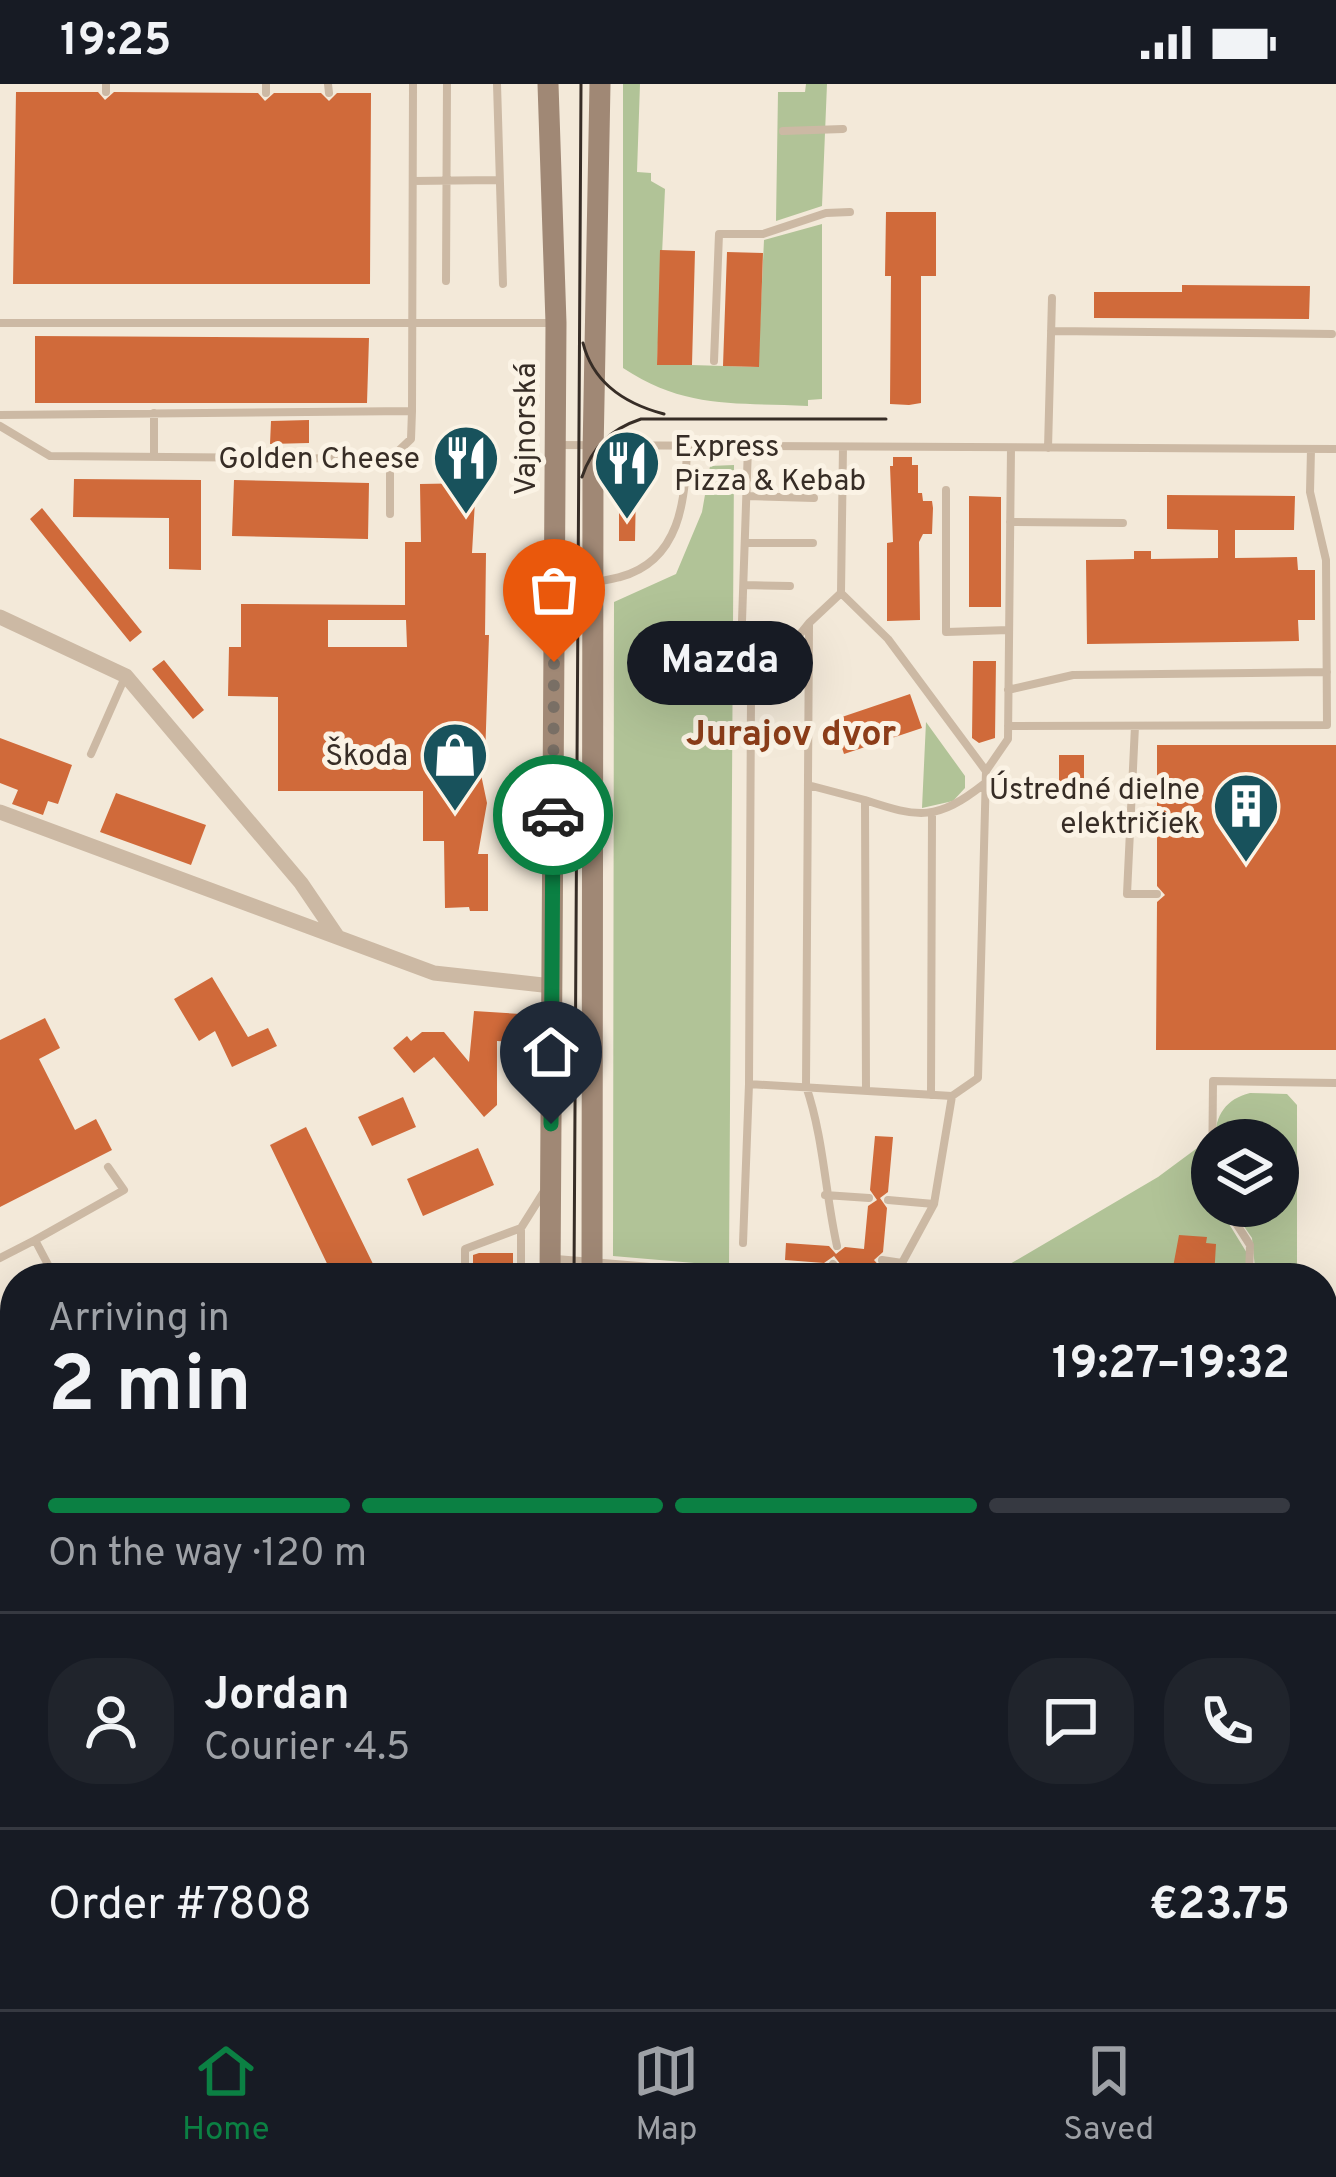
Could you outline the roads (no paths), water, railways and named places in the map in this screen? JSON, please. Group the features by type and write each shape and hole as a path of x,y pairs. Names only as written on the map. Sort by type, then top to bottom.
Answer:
{"main road":[{"name":"Vajnorská","path":"548,84 556,323 550,1263"},
{"path":"592,1263 592,581 600,84"}],"street":[{"path":"0,617 126,676 301,884 339,938"},
{"path":"0,812 434,973 552,986"}],"lane":[{"path":"0,426 50,457 390,459 411,439 413,84"},
{"path":"446,281 447,84"},
{"path":"497,84 503,284"},
{"path":"783,131 843,129"},
{"path":"413,182 498,180"},
{"path":"714,361 719,234 763,234 826,213 850,212"},
{"path":"1048,448 1052,298"},
{"path":"0,323 556,323"},
{"path":"1051,331 1332,334"},
{"path":"0,415 412,411"},
{"path":"154,412 154,458"},
{"path":"554,445 1336,449"},
{"path":"555,570 592,581 632,574 653,563 667,549 677,526 687,446"},
{"path":"742,621 748,446"},
{"path":"742,1243 751,695 809,623 841,593 843,447"},
{"path":"748,1084 952,1096 977,1078 986,771 1008,740 1011,448"},
{"path":"1008,726 1331,725 1327,672 1332,624 1326,560 1310,491 1311,449"},
{"path":"390,459 390,514"},
{"path":"946,490 946,632 1009,630"},
{"path":"747,496 814,498"},
{"path":"1010,522 1123,523"},
{"path":"745,542 813,543"},
{"path":"744,585 790,586"},
{"path":"841,593 888,639 986,771"},
{"path":"809,623 806,1087 820,1127 825,1195 837,1246"},
{"path":"1008,690 1073,675 1327,672"},
{"path":"91,754 126,676"},
{"path":"1135,726 1126,894 1157,894"},
{"path":"808,785 914,816 932,815 964,800 985,783"},
{"path":"865,800 866,1091"},
{"path":"931,1095 932,815"},
{"path":"1213,1119 1213,1082 1336,1083"},
{"path":"882,1260 902,1263 934,1204 952,1096"},
{"path":"0,1258 124,1190 108,1167"},
{"path":"521,1263 521,1228 551,1182"},
{"path":"825,1195 869,1198"},
{"path":"887,1200 934,1204"},
{"path":"1239,1227 1250,1244 1249,1263"},
{"path":"465,1263 465,1249 521,1228"},
{"path":"35,1240 47,1263"}],"tram line":[{"path":"574,1263 581,84"},
{"path":"583,343 595,370 613,390 664,414"},
{"path":"582,477 604,440 641,419 886,419"}],"place":[{"name":"Golden Cheese","path":"466,517"},
{"name":"Express Pizza & Kebab","path":"627,522"},
{"name":"Mazda","path":"554,662"},
{"name":"Škoda","path":"455,814"},
{"name":"Ústredné dielne električiek","path":"1246,865"}],"district":[{"name":"Jurajov dvor","path":"791,732"}]}
